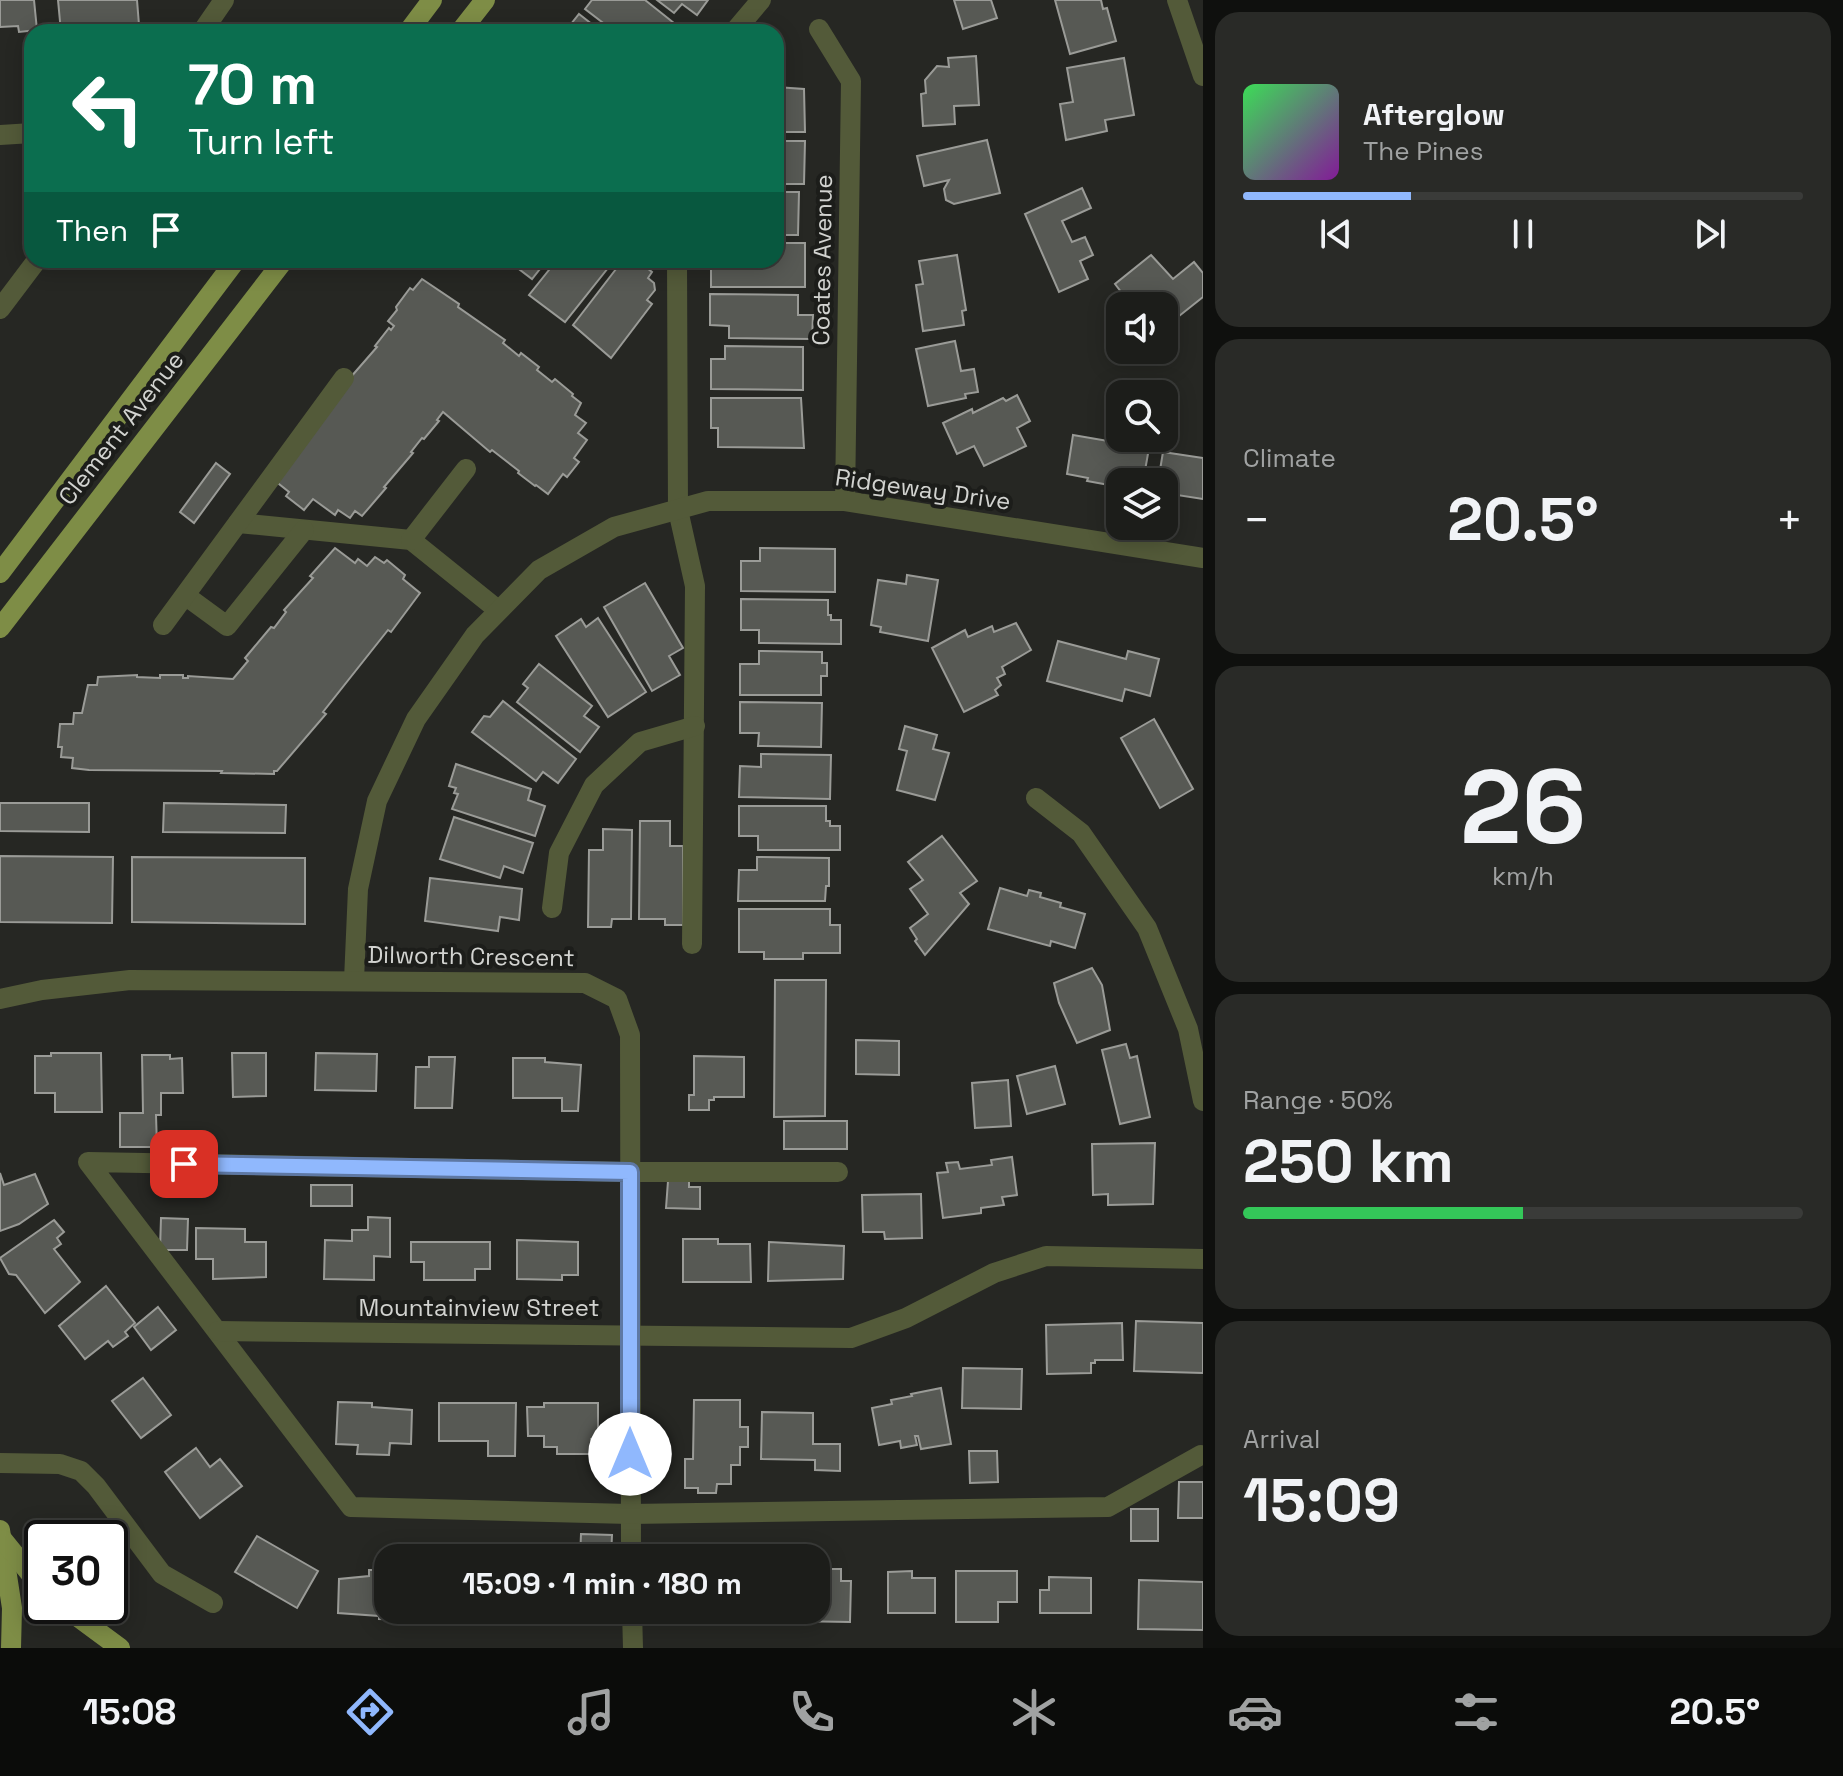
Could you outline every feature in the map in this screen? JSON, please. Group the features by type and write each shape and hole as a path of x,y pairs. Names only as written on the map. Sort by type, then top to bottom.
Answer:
{"main road":[{"path":"414,24 432,0"},
{"path":"466,24 485,0"},
{"name":"Clement Avenue","path":"0,573 230,268"},
{"name":"Clement Avenue","path":"0,628 278,268"},
{"path":"1,1539 24,1566"},
{"path":"1,1539 12,1608 11,1648"},
{"path":"87,1624 120,1648"}],"street":[{"path":"208,24 224,0"},
{"path":"741,24 761,0"},
{"path":"1177,0 1203,76"},
{"name":"Coates Avenue","path":"819,29 851,81 845,501"},
{"path":"0,135 24,134"},
{"path":"0,309 31,268"},
{"path":"677,268 678,510 695,586 692,944"},
{"path":"163,625 344,378"},
{"path":"411,540 466,469"},
{"name":"Ridgeway Drive","path":"354,980 358,889 377,801 416,719 475,635 539,570 614,527 708,501 845,501 1203,558"},
{"path":"238,523 411,540 498,610"},
{"path":"186,596 227,626 304,530"},
{"path":"552,908 559,853 594,785 640,742 695,726"},
{"path":"1036,798 1081,833 1147,928 1188,1029 1203,1101"},
{"name":"Dilworth Crescent","path":"0,999 42,990 130,980 585,983 617,999 630,1035 631,1544"},
{"path":"838,1172 630,1172 88,1162 351,1507 630,1514 1108,1507 1201,1455"},
{"name":"Mountainview Street","path":"218,1331 851,1338 906,1318 994,1273 1046,1256 1203,1259"},
{"path":"0,1463 60,1464 81,1471 96,1486 162,1574 213,1603"},
{"path":"632,1624 633,1648"}],"building":[{"path":"0,0 34,0 36,24 24,24 24,31 19,32 18,26 0,27"},
{"path":"58,0 137,0 139,24 60,24"},
{"path":"592,0 645,0 675,24 605,24 585,9"},
{"path":"657,0 708,0 697,15 682,4 674,13"},
{"path":"954,0 991,0 997,18 963,29"},
{"path":"1055,0 1101,0 1103,9 1107,8 1116,41 1070,54"},
{"path":"579,14 592,24 571,24"},
{"path":"976,56 979,105 954,106 955,124 923,126 921,94 926,93 925,80 937,66 949,67 948,58"},
{"path":"1124,58 1134,115 1105,120 1107,131 1066,140 1060,104 1073,102 1067,68"},
{"path":"784,88 804,89 805,132 784,132"},
{"path":"987,140 1000,193 954,204 946,200 944,189 949,180 924,186 917,156"},
{"path":"784,141 805,141 804,184 784,184"},
{"path":"1082,188 1091,208 1062,221 1072,242 1085,237 1093,255 1080,261 1088,279 1059,292 1025,214"},
{"path":"784,192 799,192 798,235 784,235"},
{"path":"784,243 805,243 805,287 711,287 711,268 784,268"},
{"path":"957,255 966,310 962,311 964,325 923,331 916,285 923,284 919,261"},
{"path":"1151,255 1173,279 1194,262 1203,273 1203,297 1178,317 1178,292 1121,292 1115,284"},
{"path":"518,268 541,268 532,279"},
{"path":"551,268 608,268 565,322 529,295"},
{"path":"617,268 647,268 652,272 648,278 654,283 655,290 647,300 652,304 611,358 573,325"},
{"path":"422,279 459,304 458,307 505,340 503,343 519,356 521,353 539,367 537,370 552,382 555,379 581,403 575,415 586,423 578,433 587,440 574,458 579,462 567,477 563,474 548,494 492,450 490,452 443,412 362,516 355,511 350,518 338,510 335,515 313,499 304,510 286,496 289,492 274,480 350,378 389,328 391,330 394,326 388,321 396,307 410,288 413,290"},
{"path":"710,294 798,295 798,315 813,315 812,339 729,338 729,326 710,325"},
{"path":"955,341 961,371 974,369 978,392 965,394 966,398 928,406 916,349"},
{"path":"725,346 803,347 803,390 711,389 711,359 725,359"},
{"path":"1017,395 1030,421 1017,428 1026,446 984,466 974,446 957,454 943,423 972,409 973,413 1003,398 1006,401"},
{"path":"711,398 801,398 804,448 718,447 718,428 711,428"},
{"path":"1073,435 1106,441 1106,452 1148,452 1145,468 1106,468 1106,484 1067,474"},
{"path":"1163,452 1203,458 1203,499 1178,495 1178,468 1160,468"},
{"path":"216,463 230,474 194,523 180,512"},
{"path":"335,548 355,563 358,559 367,566 375,557 384,563 387,560 420,593 323,712 326,714 274,774 89,770 72,768 73,758 61,757 62,747 58,747 60,724 73,724 74,713 82,713 88,685 97,685 98,677 137,675 160,678 160,675 183,675 183,678 233,679 248,661 245,658 271,627 274,628 286,612 284,610"},
{"path":"760,548 835,549 835,592 741,591 741,561 760,561"},
{"path":"907,575 938,580 928,641 880,632 881,627 871,625 878,580 906,584"},
{"path":"645,583 683,648 669,656 680,675 652,691 604,607"},
{"path":"741,599 828,600 831,620 841,620 841,644 759,643 759,630 741,630"},
{"path":"598,618 646,692 608,717 556,636 581,619 586,627"},
{"path":"1016,623 1031,650 1002,667 1005,674 997,678 1001,685 995,690 998,695 964,712 932,648 965,630 968,637 992,626 994,632"},
{"path":"1058,641 1126,659 1128,651 1159,659 1150,696 1125,689 1122,701 1047,681"},
{"path":"759,651 822,652 822,663 827,663 827,676 821,676 821,695 740,695 740,664 759,664"},
{"path":"539,664 592,706 584,716 599,727 580,752 517,702 528,688 523,684"},
{"path":"503,701 576,759 558,783 543,772 536,781 472,732 484,716 490,717"},
{"path":"740,702 822,703 821,747 758,746 759,733 740,733"},
{"path":"1154,719 1193,789 1160,808 1121,738"},
{"path":"905,726 937,735 933,749 949,753 935,800 897,790 907,751 899,749"},
{"path":"761,754 831,755 830,799 739,797 740,766 761,767"},
{"path":"456,764 531,789 528,800 545,806 535,836 452,809 458,794 454,793 456,788 449,786"},
{"path":"0,803 89,803 89,832 0,831"},
{"path":"164,803 286,805 285,833 163,832"},
{"path":"739,806 826,806 826,821 830,821 830,826 840,826 840,850 758,850 758,836 739,836"},
{"path":"454,817 533,843 523,873 504,866 500,878 440,859"},
{"path":"640,821 670,821 670,846 683,846 683,925 665,925 665,919 639,919"},
{"path":"603,829 632,830 631,919 612,919 611,927 588,927 589,850 603,850"},
{"path":"942,836 977,881 960,893 969,904 925,955 910,928 928,914 910,889 923,880 908,862"},
{"path":"0,856 113,857 112,923 0,922"},
{"path":"132,857 305,858 305,924 132,922"},
{"path":"757,857 829,858 829,886 826,886 825,901 738,901 739,870 757,870"},
{"path":"430,878 522,889 519,920 500,917 498,931 425,921"},
{"path":"1000,888 1027,896 1029,890 1041,893 1040,897 1061,903 1060,907 1085,914 1075,948 1051,941 1050,946 988,929"},
{"path":"739,909 830,909 830,925 840,925 840,953 803,953 803,959 764,959 764,952 739,952"},
{"path":"1092,968 1102,985 1110,1030 1077,1043 1059,1003 1054,983"},
{"path":"775,980 826,980 825,1116 774,1117"},
{"path":"856,1040 899,1041 899,1075 856,1074"},
{"path":"1126,1044 1130,1058 1137,1056 1150,1117 1120,1124 1102,1050"},
{"path":"51,1053 101,1053 102,1112 55,1112 55,1093 35,1093 35,1056 51,1056"},
{"path":"232,1053 266,1053 266,1096 233,1097"},
{"path":"316,1053 377,1054 376,1091 315,1090"},
{"path":"142,1055 182,1058 183,1093 161,1093 161,1115 156,1115 157,1147 120,1147 120,1113 143,1113"},
{"path":"694,1056 744,1057 744,1097 714,1097 714,1100 709,1100 709,1110 689,1110 689,1095 694,1095"},
{"path":"429,1057 455,1057 452,1108 415,1108 416,1067 429,1067"},
{"path":"513,1058 545,1058 545,1062 581,1065 578,1111 562,1111 562,1098 513,1098"},
{"path":"1055,1066 1065,1104 1027,1114 1017,1076"},
{"path":"1008,1080 1011,1126 975,1128 972,1083"},
{"path":"784,1121 847,1121 847,1149 784,1149"},
{"path":"1155,1143 1153,1204 1108,1205 1108,1194 1093,1195 1092,1144"},
{"path":"1012,1157 1017,1195 1002,1197 1004,1205 981,1208 981,1213 943,1218 937,1173 948,1172 946,1163 958,1162 960,1169 992,1165 991,1160"},
{"path":"0,1173 4,1185 35,1174 48,1204 19,1224 0,1231"},
{"path":"668,1181 689,1181 689,1187 700,1187 700,1209 666,1208"},
{"path":"311,1185 352,1185 352,1206 311,1206"},
{"path":"921,1194 922,1238 885,1239 884,1232 863,1232 862,1195"},
{"path":"368,1217 390,1218 390,1257 374,1256 374,1280 324,1279 325,1240 352,1241 352,1230 368,1230"},
{"path":"161,1218 188,1219 187,1250 160,1250"},
{"path":"54,1220 64,1232 57,1238 61,1244 54,1249 80,1282 45,1313 16,1275 9,1274 0,1258"},
{"path":"196,1228 245,1229 245,1242 266,1242 266,1277 213,1279 213,1259 196,1259"},
{"path":"683,1239 718,1239 718,1244 750,1244 751,1282 683,1282"},
{"path":"517,1240 578,1242 578,1275 562,1275 562,1280 517,1279"},
{"path":"411,1242 490,1242 490,1269 475,1269 475,1280 424,1280 424,1262 411,1262"},
{"path":"769,1242 844,1246 843,1279 768,1281"},
{"path":"106,1286 135,1323 125,1332 128,1336 113,1347 108,1341 85,1359 59,1326"},
{"path":"158,1307 176,1330 151,1350 134,1327"},
{"path":"1136,1321 1203,1323 1203,1373 1134,1371"},
{"path":"1122,1323 1123,1360 1095,1360 1091,1363 1091,1373 1047,1374 1046,1325"},
{"path":"963,1368 1022,1369 1021,1409 962,1408"},
{"path":"143,1378 171,1415 141,1438 112,1401"},
{"path":"941,1388 951,1444 921,1449 918,1436 915,1436 917,1445 901,1448 900,1441 879,1445 872,1408 892,1404 891,1400 911,1394"},
{"path":"694,1400 740,1400 740,1427 748,1427 748,1447 740,1447 740,1465 731,1465 731,1484 717,1484 716,1493 698,1493 698,1488 685,1488 685,1459 693,1459"},
{"path":"338,1402 372,1403 372,1407 412,1410 411,1444 390,1443 389,1455 357,1454 358,1445 336,1444"},
{"path":"439,1403 516,1403 515,1456 488,1456 488,1441 439,1441"},
{"path":"544,1403 598,1403 598,1439 591,1439 591,1454 557,1454 557,1447 544,1447 544,1436 528,1436 527,1407 544,1407"},
{"path":"762,1412 813,1413 813,1444 840,1444 840,1471 815,1470 815,1460 761,1459"},
{"path":"196,1448 210,1467 220,1459 242,1486 200,1518 165,1472"},
{"path":"969,1451 997,1451 998,1482 970,1483"},
{"path":"1179,1482 1203,1482 1203,1518 1178,1518"},
{"path":"1131,1509 1158,1509 1158,1541 1131,1541"},
{"path":"581,1534 612,1535 612,1544 581,1544"},
{"path":"257,1536 318,1571 297,1608 235,1572"},
{"path":"830,1569 841,1569 841,1581 851,1581 850,1622 830,1622"},
{"path":"369,1570 374,1570 374,1616 338,1613 339,1579 369,1576"},
{"path":"912,1571 912,1578 935,1578 935,1613 888,1613 888,1572"},
{"path":"956,1571 1017,1571 1017,1602 998,1602 998,1622 956,1622"},
{"path":"1049,1577 1091,1578 1091,1613 1040,1613 1040,1590 1049,1590"},
{"path":"1139,1580 1203,1582 1203,1630 1138,1629"}],"route":[{"path":"184,1164 630,1172 630,1454"}]}
